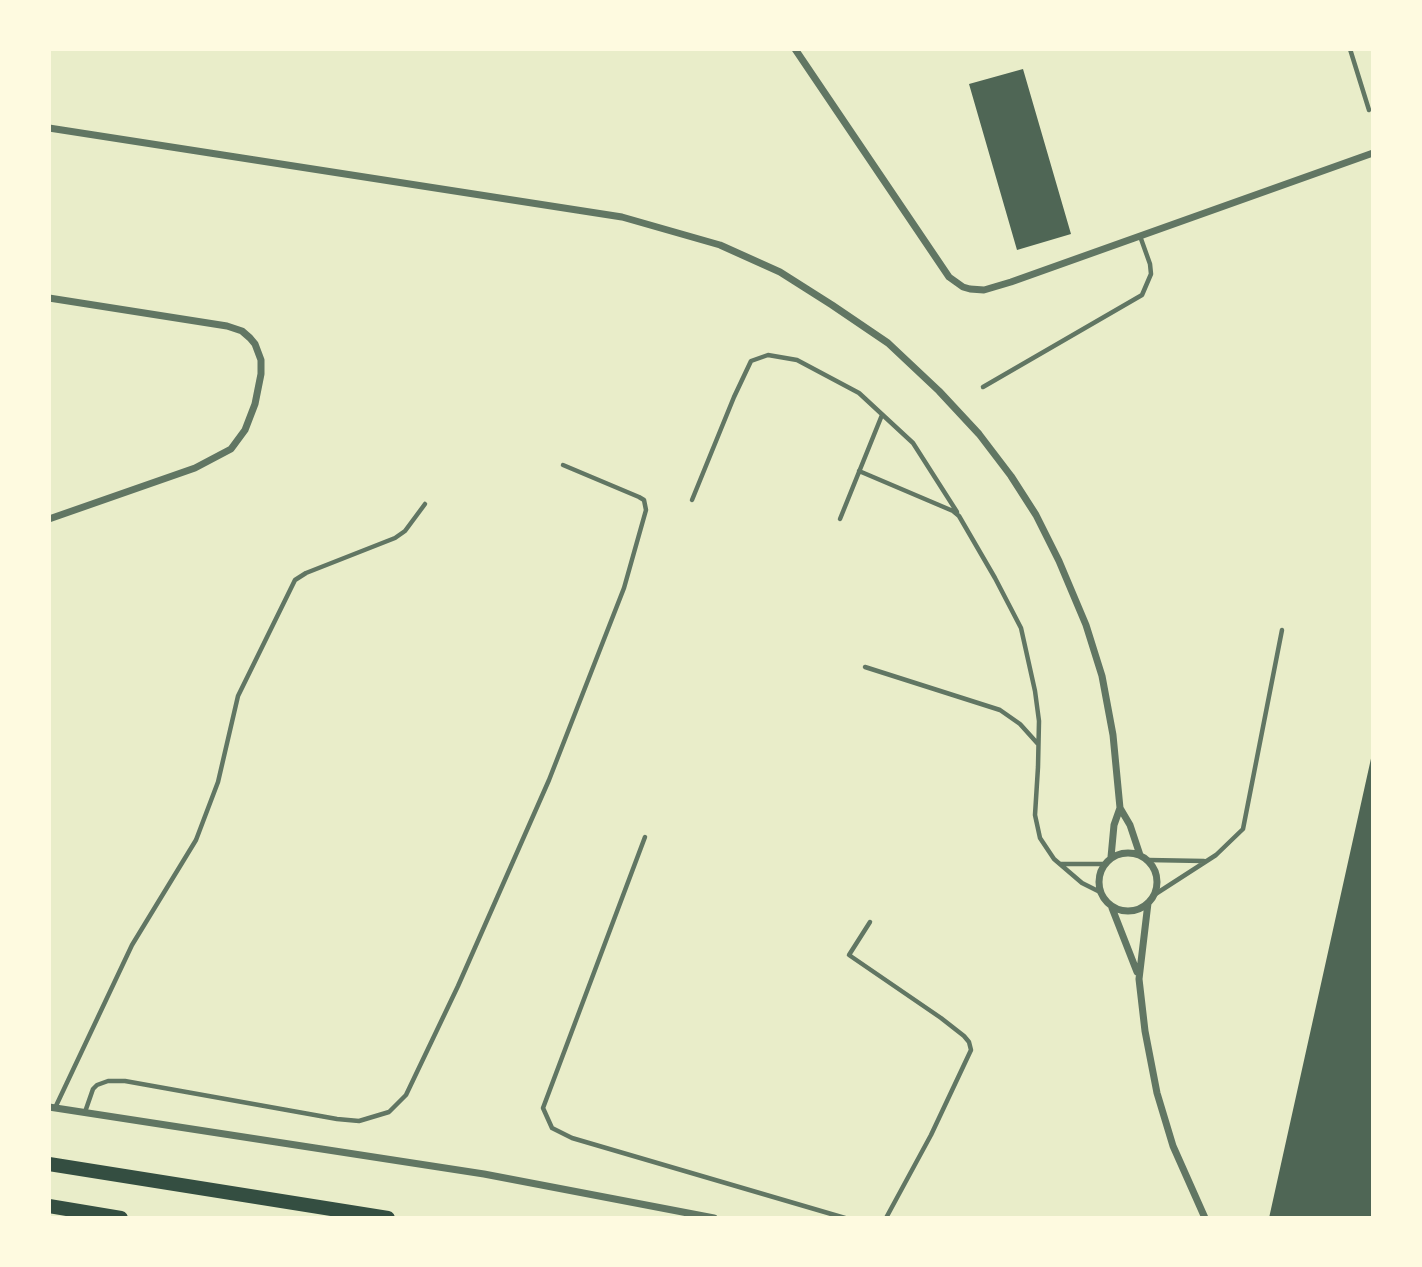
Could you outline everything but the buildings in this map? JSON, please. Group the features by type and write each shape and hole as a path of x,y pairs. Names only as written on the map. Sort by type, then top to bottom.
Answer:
{"highway":[{"path":"49,1164 388,1218"},
{"path":"49,1206 121,1218"}],"street":[{"path":"795,49 949,277 963,287 977,290 992,289 1373,153"},
{"path":"49,128 622,217 720,245 780,272 888,343 979,433 1036,515 1059,561 1086,625 1102,676 1113,735 1120,808 1114,825 1111,857"},
{"path":"49,299 227,326 242,331 250,338 261,360 255,404 245,430 236,444 225,453 195,468 49,519"},
{"path":"1120,808 1130,825 1140,855"},
{"path":"1112,907 1131,911 1148,903 1154,895 1157,877 1148,860 1140,855 1121,853 1111,857 1100,872 1100,892 1112,907 1139,979"},
{"path":"1148,903 1139,979 1144,1031 1157,1093 1173,1146 1205,1218"},
{"path":"52,1108 484,1174 714,1218"}],"lane":[{"path":"1350,49 1369,110"},
{"path":"983,387 1142,295 1151,274 1140,236"},
{"path":"692,500 751,361 768,355 797,359 859,393 913,443 959,516 1021,628 1039,721 1035,815 1040,838 1060,864 1082,883 1100,892"},
{"path":"840,519 882,415"},
{"path":"84,1112 93,1089 108,1082 125,1082 359,1121 388,1112 406,1095 458,986 549,779 624,588 646,510 644,500 639,497 563,465"},
{"path":"859,471 953,510 959,516"},
{"path":"52,1108 132,945 196,840 218,782 238,696 295,580 306,573 395,538 405,531 425,504"},
{"path":"1154,895 1226,848 1243,829 1282,630"},
{"path":"865,667 1000,710 1020,724 1038,745"},
{"path":"645,837 543,1108 552,1128 572,1138 845,1218"},
{"path":"1148,860 1205,861"},
{"path":"1060,864 1104,864"},
{"path":"870,922 849,955 941,1018 970,1042 971,1050 931,1135 886,1218"}]}
